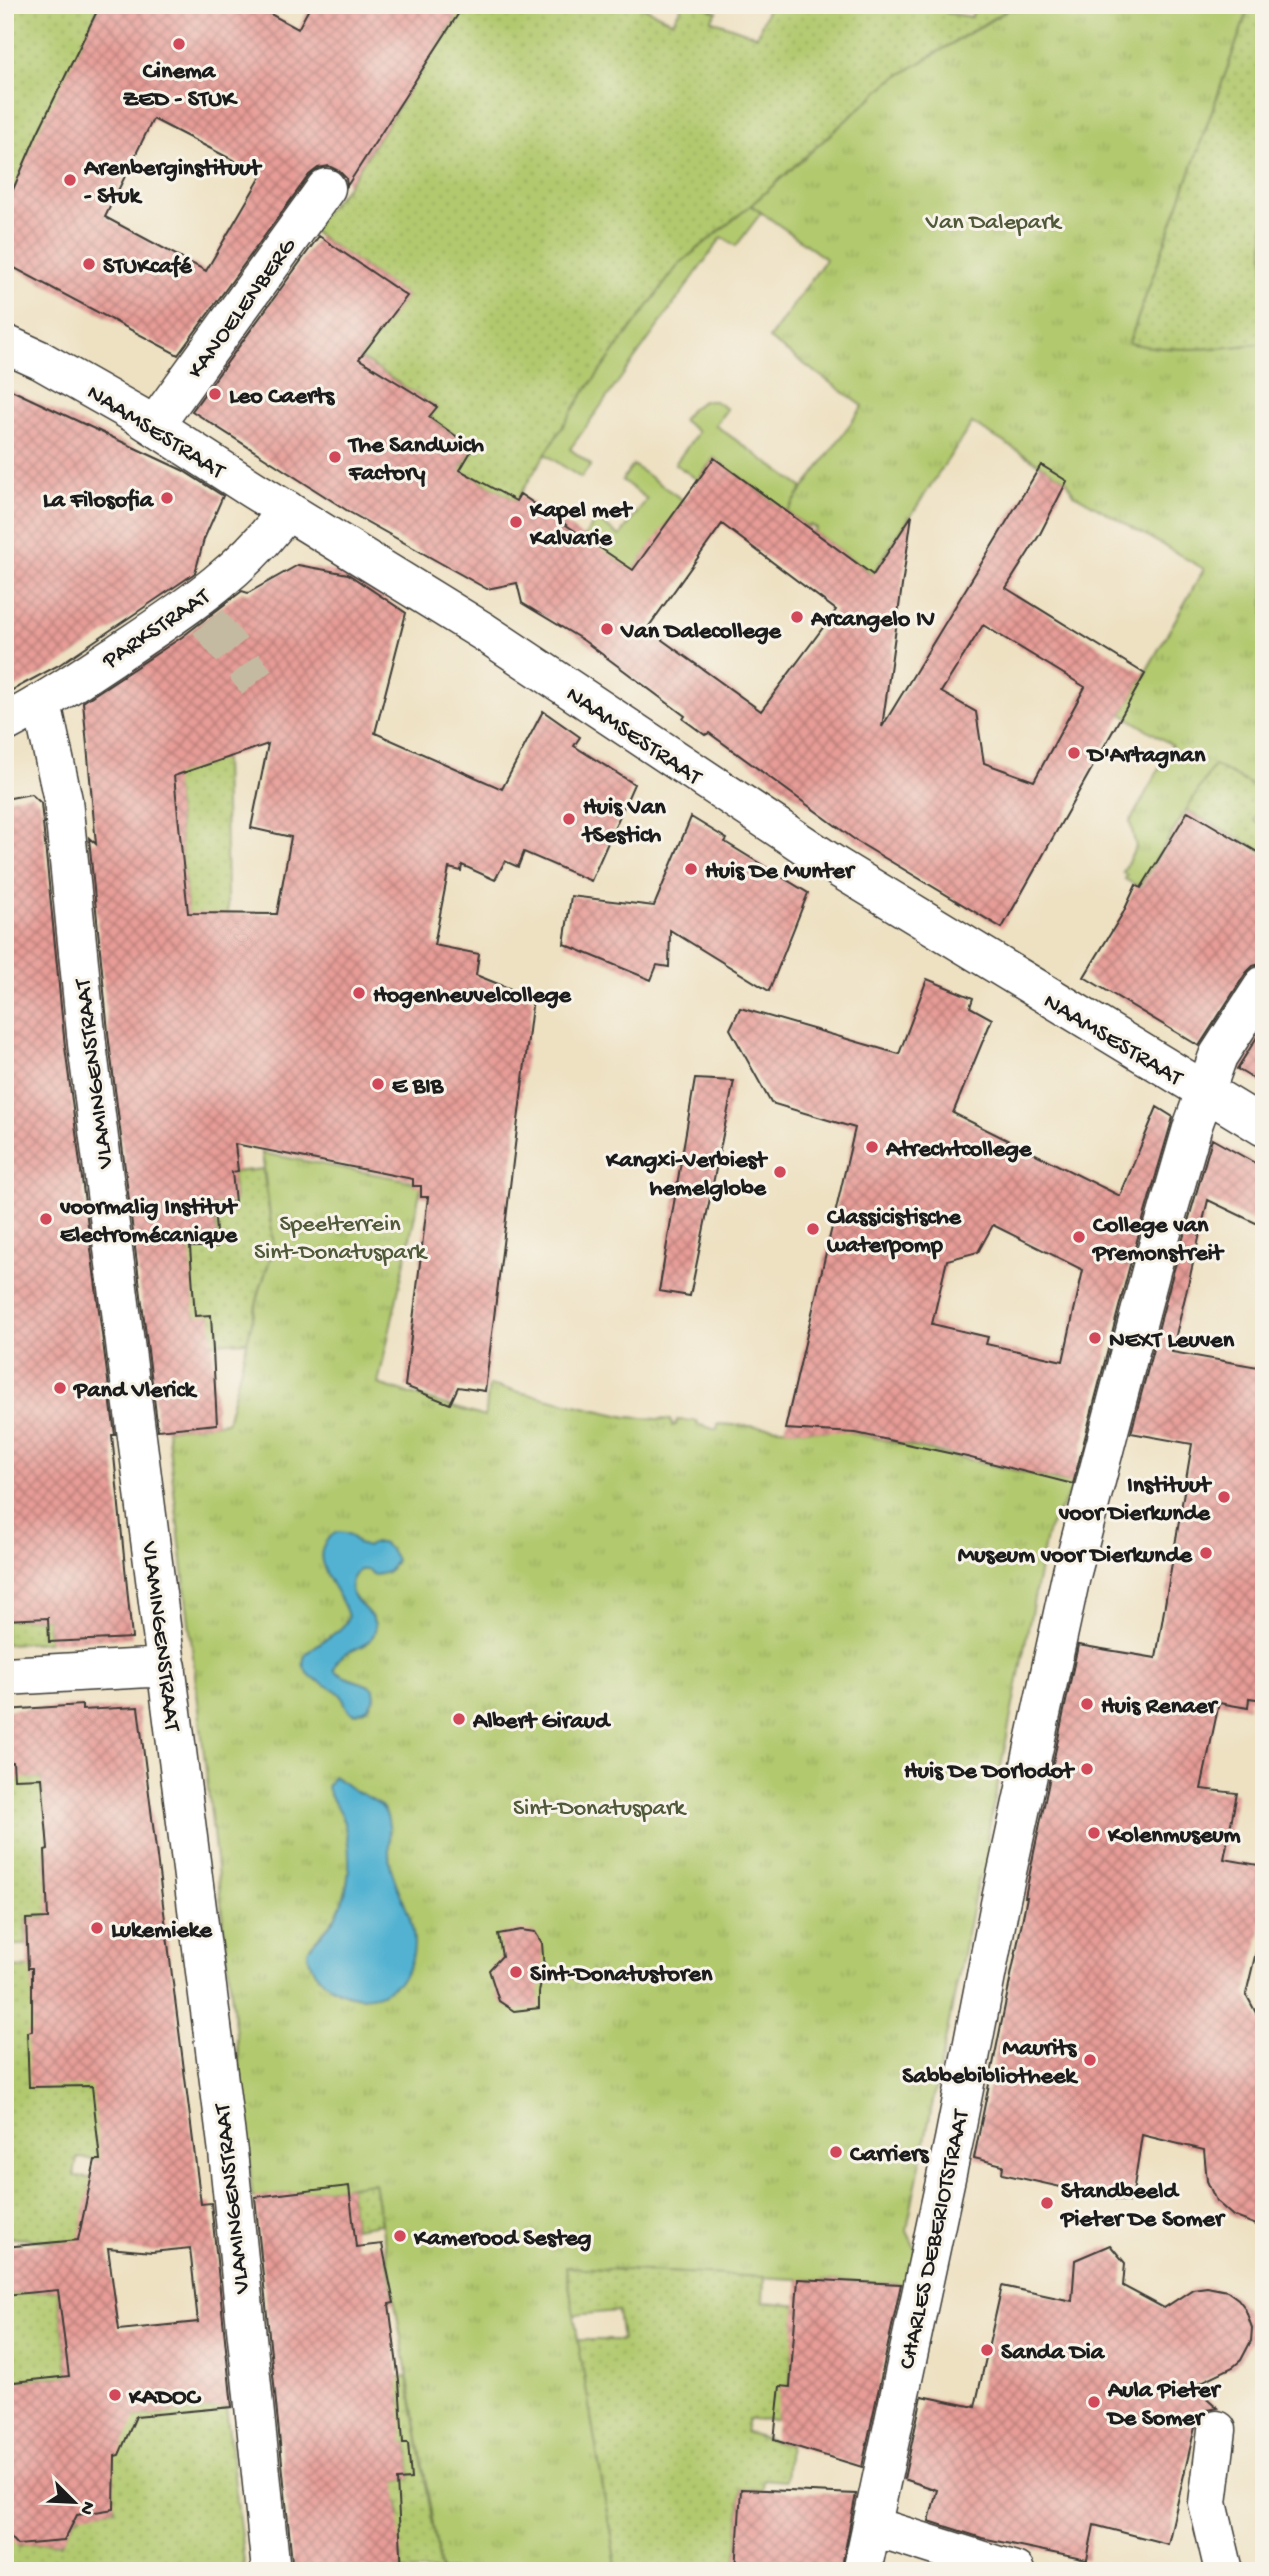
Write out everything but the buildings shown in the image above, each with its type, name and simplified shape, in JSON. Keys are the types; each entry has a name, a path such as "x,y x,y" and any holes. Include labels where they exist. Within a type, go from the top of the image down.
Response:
{"street":[{"name":"KANOELENBERG","path":"154,426 326,188"},
{"name":"NAAMSESTRAAT","path":"5,344 40,360 154,426 484,632 837,867 1204,1093 1264,1127"},
{"name":"PARKSTRAAT","path":"5,723 201,612 213,588 272,533 287,510"},
{"name":"VLAMINGENSTRAAT","path":"42,704 63,800 89,1057 228,2152 271,2571"},
{"name":"CHARLES DEBERIOTSTRAAT","path":"862,2571 1000,1904 1072,1576 1152,1267 1204,1093 1218,1056 1264,985"},
{"path":"5,1676 167,1667"},
{"path":"1217,2430 1208,2504 1224,2571"},
{"path":"872,2526 1015,2571"}],"green space":[{"path":"5,5 100,5 12,193 5,191"},
{"path":"464,5 639,5 673,22 682,5 702,5 717,12 711,20 757,36 769,5 946,5 946,13 972,17 974,5 1010,5 1008,9 890,81 751,205 679,264 581,397 516,501 460,470 473,447 429,417 436,407 360,358 406,296 309,229 347,187"},
{"name":"Van Dalepark","path":"1010,5 1250,5 1129,343 1196,348 1264,343 1264,733 1261,739 1264,740 1264,792 1214,765 1139,887 1125,879 1127,875 1123,872 1136,847 1130,822 1172,745 1122,714 1204,569 1074,494 1067,481 972,423 869,579 868,571 814,532 816,528 810,525 808,527 787,512 863,406 769,339 826,259 751,205 890,81 1008,10"},
{"path":"1250,5 1264,5 1264,343 1196,349 1129,343"},
{"path":"751,205 761,213 736,246 722,237 570,449 591,465 581,478 545,454 581,397 679,264"},
{"path":"703,401 715,401 727,409 715,425 803,488 787,512 714,458 698,480 675,464 698,432 682,420 692,408"},
{"path":"633,465 684,501 610,603 584,537 596,519 620,536 647,499 622,480"},
{"path":"162,740 224,759 228,941 191,945 175,789"},
{"path":"1214,765 1264,792 1264,801 1254,820 1264,825 1264,852 1186,810"},
{"name":"Sint-Donatuspark","path":"262,1153 422,1183 378,1384 485,1417 489,1385 627,1417 671,1420 672,1426 676,1425 677,1420 697,1421 697,1424 717,1430 718,1424 827,1431 828,1427 1073,1484 1046,1537 987,1838 993,1861 989,1870 978,1880 909,2219 907,2231 916,2250 912,2285 566,2267 617,2571 441,2571 374,2183 252,2198 249,2149 167,1429 227,1422 260,1290 274,1247"},
{"path":"263,1169 274,1247 247,1341 212,1343 195,1316 175,1247 217,1247 214,1204 235,1201 232,1172"},
{"path":"48,1618 49,1642 5,1644 5,1620"},
{"path":"27,1762 29,1778 42,1778 49,1833 77,1849 46,1850 46,1867 64,1917 26,1919 27,1945 5,1945 5,1763"},
{"path":"54,1967 122,2020 118,2161 77,2158 74,2176 130,2183 77,2244 5,2237 5,1968"},
{"path":"374,2183 381,2224 354,2228 349,2186"},
{"path":"566,2267 764,2277 763,2302 818,2306 792,2354 790,2387 776,2419 748,2420 745,2432 789,2445 786,2481 763,2479 762,2490 741,2489 736,2571 617,2571 578,2340 622,2340 618,2311 574,2315"},
{"path":"58,2290 69,2376 5,2383 5,2295"},
{"path":"407,2377 441,2571 402,2571 401,2556 393,2556 376,2520 400,2516 399,2502 335,2507 331,2485 411,2479 408,2443 326,2452 366,2407 401,2403 400,2396 390,2397 350,2383"},
{"path":"226,2407 245,2571 5,2571 5,2535 17,2541 19,2547 23,2544 61,2544 75,2519 84,2512 114,2509 106,2419"}],"water":[{"path":"337,1532 349,1535 358,1544 367,1547 376,1543 384,1544 396,1560 385,1573 374,1575 368,1570 359,1570 352,1580 354,1596 375,1623 372,1638 341,1657 334,1670 374,1689 375,1697 367,1709 355,1714 349,1711 339,1693 310,1676 303,1663 310,1650 337,1632 348,1617 322,1562 326,1541"},
{"path":"333,1776 376,1802 385,1811 389,1826 391,1868 409,1915 413,1934 411,1961 405,1975 383,1993 369,1996 354,1996 325,1982 313,1968 308,1950 335,1917 348,1880 348,1841 340,1812 327,1787"}],"tunnel":[{"path":"208,621 257,682"}],"place":[{"name":"Cinema ZED - STUK","path":"179,44"},
{"name":"Arenberginstituut - Stuk","path":"70,180"},
{"name":"STUKcafé","path":"89,264"},
{"name":"Leo Caerts","path":"215,394"},
{"name":"The Sandwich Factory","path":"335,457"},
{"name":"La Filosofia","path":"167,498"},
{"name":"Kapel met Kalvarie","path":"516,522"},
{"name":"Arcangelo IV","path":"797,617"},
{"name":"Van Dalecollege","path":"607,629"},
{"name":"D'Artagnan","path":"1074,753"},
{"name":"Huis Van tSestich","path":"569,819"},
{"name":"Huis De Munter","path":"691,869"},
{"name":"Hogenheuvelcollege","path":"359,993"},
{"name":"E BIB","path":"378,1084"},
{"name":"Atrechtcollege","path":"872,1147"},
{"name":"Kangxi-Verbiest hemelglobe","path":"780,1172"},
{"name":"voormalig Institut Electromécanique","path":"46,1219"},
{"name":"Classicistische waterpomp","path":"813,1229"},
{"name":"College van Premonstreit","path":"1079,1237"},
{"name":"NEXT Leuven","path":"1095,1338"},
{"name":"Pand Vlerick","path":"60,1388"},
{"name":"Instituut voor Dierkunde","path":"1224,1497"},
{"name":"Museum voor Dierkunde","path":"1206,1553"},
{"name":"Huis Renaer","path":"1087,1704"},
{"name":"Albert Giraud","path":"459,1719"},
{"name":"Huis De Dorlodot","path":"1087,1769"},
{"name":"Kolenmuseum","path":"1094,1833"},
{"name":"Lukemieke","path":"97,1928"},
{"name":"Sint-Donatustoren","path":"516,1972"},
{"name":"Maurits Sabbebibliotheek","path":"1090,2060"},
{"name":"Carriers","path":"836,2152"},
{"name":"Standbeeld Pieter De Somer","path":"1047,2203"},
{"name":"Kamerood Sesteg","path":"400,2236"},
{"name":"Sanda Dia","path":"987,2350"},
{"name":"KADOC","path":"115,2395"},
{"name":"Aula Pieter De Somer","path":"1094,2402"}],"park label":[{"name":"Speelterrein Sint-Donatuspark","path":"340,1236"}]}
